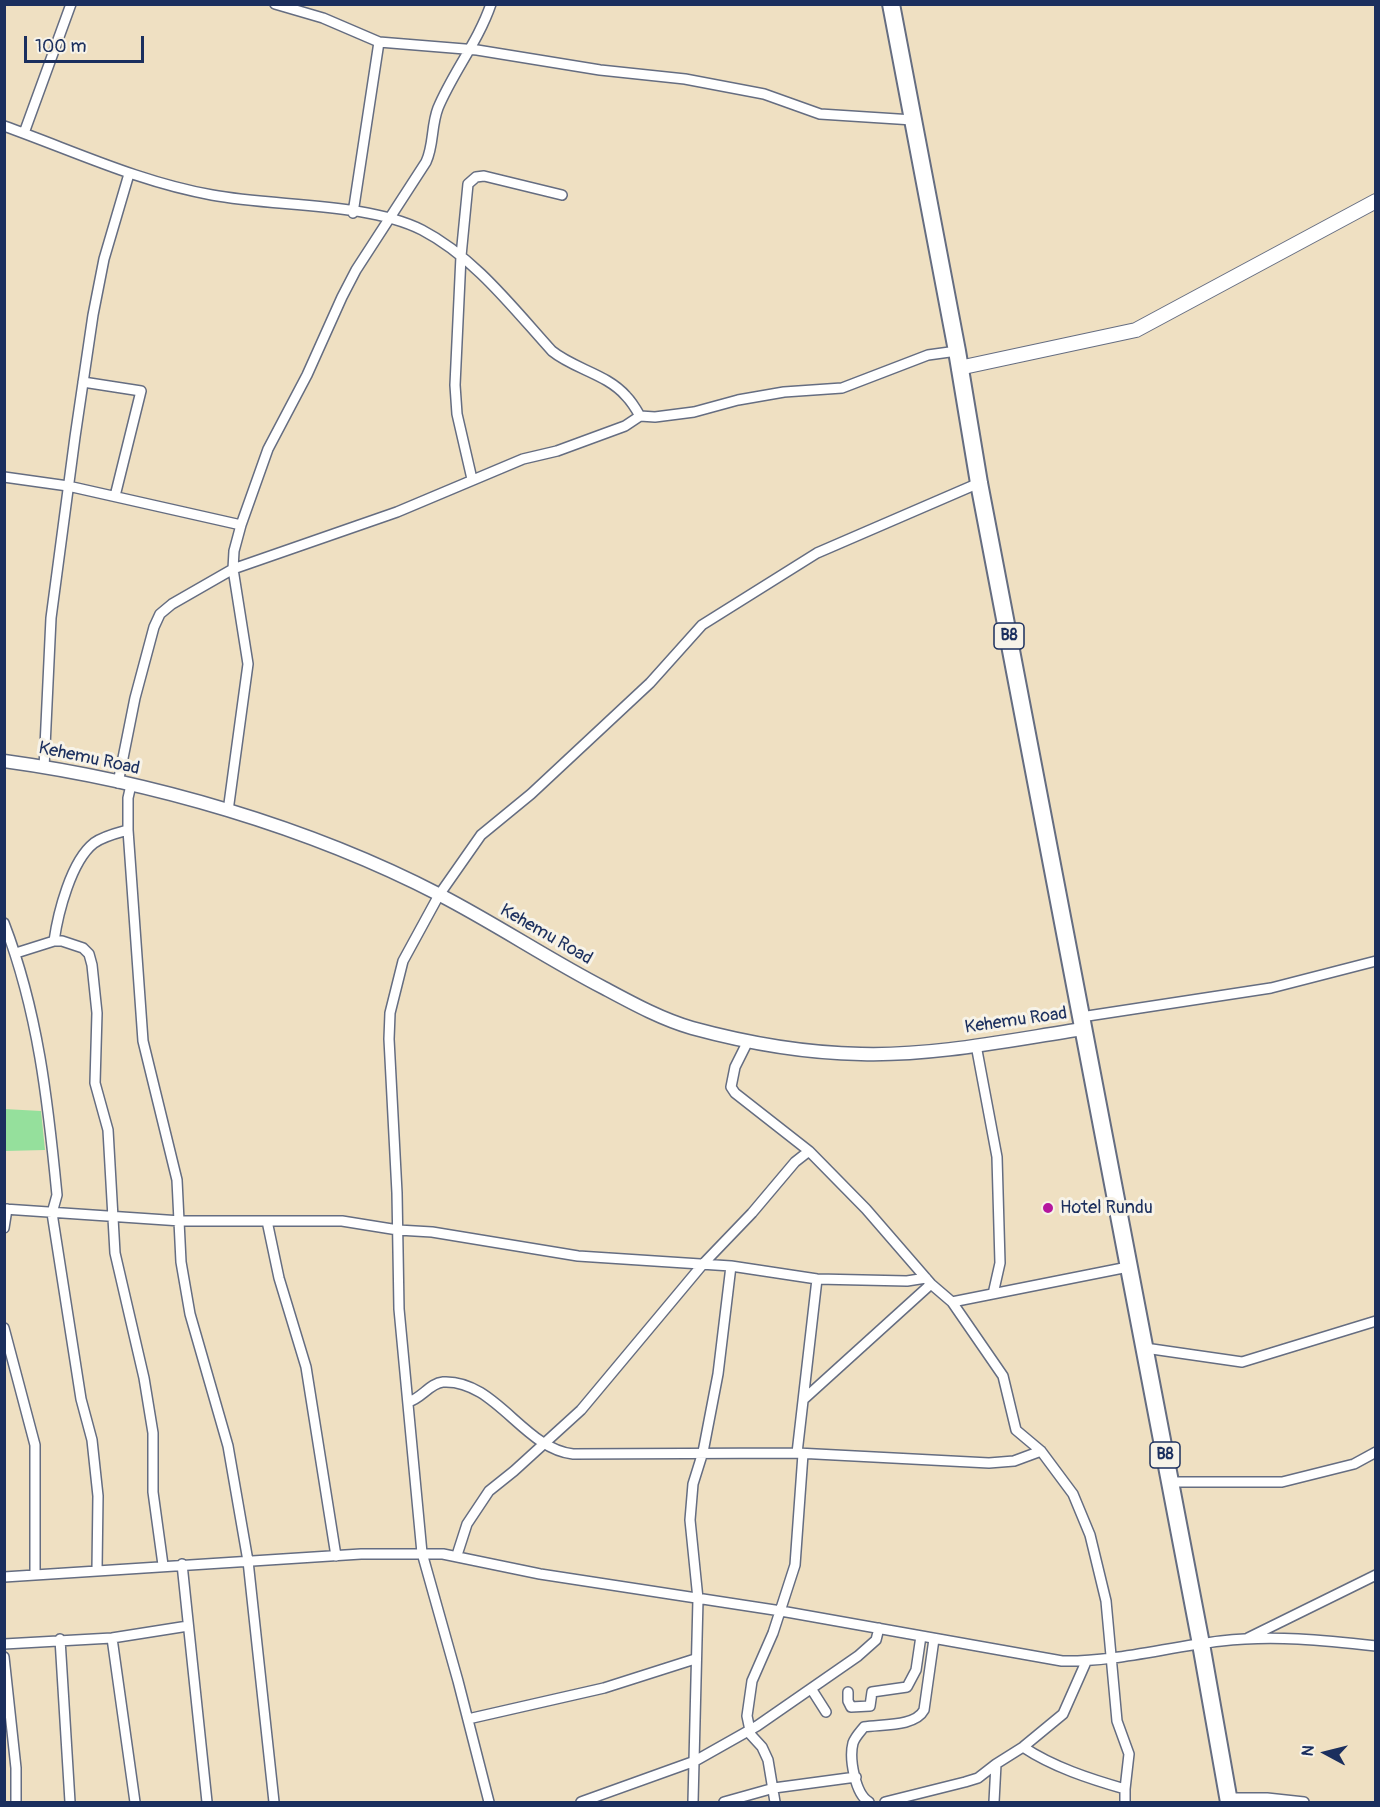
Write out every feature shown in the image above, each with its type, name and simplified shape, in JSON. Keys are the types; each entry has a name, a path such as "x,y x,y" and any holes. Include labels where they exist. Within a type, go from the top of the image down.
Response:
{"highway":[{"name":"B8","path":"891,4 957,351 979,483 1202,1644 1228,1800"}],"main road":[{"path":"959,368 1136,330 1376,201"}],"street":[{"path":"24,133 71,4"},
{"path":"275,4 323,18 379,42 471,50 732,86 764,94 820,114 913,120"},
{"path":"228,811 248,664 233,569 234,551 242,525 268,449 307,375 342,297 356,270 392,218 431,152 438,110 471,50 491,4"},
{"path":"353,213 379,42"},
{"path":"4,126 146,181 218,196 392,218 425,232 461,256 562,360 600,378 625,394 640,416"},
{"path":"44,768 51,618 68,486 83,382 105,259 129,174"},
{"path":"472,479 455,397 461,256 468,187 472,179 484,176 562,195"},
{"path":"118,783 137,689 156,620 172,604 233,569 398,512 523,459 557,451 626,426 640,416 655,417 694,412 738,400 784,392 842,388 928,355 957,351"},
{"path":"83,382 141,391 115,496"},
{"path":"4,477 68,486 242,525"},
{"path":"489,1803 422,1553 399,1310 390,1013 403,961 439,895 481,835 531,794 650,683 702,625 817,554 979,483"},
{"name":"Kehemu Road","path":"4,761 131,785 228,811 346,854 439,895 634,1004 688,1027 748,1041 813,1051 863,1054 915,1053 976,1046 1082,1023"},
{"path":"131,785 128,798 128,830 142,1041 177,1180 181,1221 181,1262 190,1314 228,1446 248,1561 274,1803"},
{"path":"54,941 58,918 82,855 94,843 128,830"},
{"path":"4,923 16,953 45,1075 57,1196 52,1213 81,1399 94,1457 98,1496 97,1569"},
{"path":"16,953 54,941 83,948 89,954 92,965 97,1013 95,1083 108,1130 115,1253 143,1371 153,1433 153,1491 163,1565"},
{"path":"1082,1023 1271,988 1376,962"},
{"path":"748,1041 735,1067 730,1088 809,1151 866,1209 928,1281 952,1302 1003,1376 1016,1430 1041,1451 1073,1494 1090,1535 1106,1601 1111,1631 1111,1659 1117,1721 1129,1754 1125,1803"},
{"path":"976,1046 997,1157 1000,1263 993,1294"},
{"path":"457,1555 467,1524 481,1501 581,1410 703,1264 752,1213 795,1162 809,1151"},
{"path":"4,1228 6,1209 181,1221 342,1221 398,1230 432,1232 578,1256 731,1266 817,1279 928,1281"},
{"path":"267,1221 279,1278 306,1367 336,1556"},
{"path":"693,1803 698,1599 690,1520 693,1484 703,1452 717,1374 731,1266"},
{"path":"952,1302 1128,1267"},
{"path":"774,1803 774,1788 768,1760 762,1747 751,1735 747,1716 752,1681 781,1611 795,1565 804,1399 817,1279"},
{"path":"804,1399 928,1281"},
{"path":"1144,1348 1242,1362 1376,1321"},
{"path":"4,1328 35,1445 35,1575"},
{"path":"408,1402 438,1382 456,1383 488,1399 507,1412 543,1444 563,1453 573,1454 703,1452 800,1454 989,1463 1014,1461 1041,1451"},
{"path":"1170,1482 1282,1482 1354,1464 1376,1452"},
{"path":"4,1577 163,1565 422,1553 457,1555 540,1574 781,1611 1017,1654 1086,1662 1246,1639 1285,1638 1376,1646"},
{"path":"182,1564 207,1803"},
{"path":"1246,1639 1376,1575"},
{"path":"4,1644 60,1639 112,1638 188,1626"},
{"path":"581,1803 695,1761 812,1690 876,1640 879,1628"},
{"path":"848,1692 851,1707 870,1706 872,1692 907,1687 916,1670 921,1636"},
{"path":"112,1638 135,1803"},
{"path":"60,1639 70,1803"},
{"path":"869,1803 863,1798 856,1777 852,1746 864,1727 911,1720 921,1716 924,1710 934,1639"},
{"path":"4,1657 16,1768 16,1803"},
{"path":"468,1719 604,1688 695,1659"},
{"path":"885,1803 978,1778 1023,1748 1063,1714 1086,1662"},
{"path":"812,1690 826,1712"},
{"path":"1023,1748 1098,1781 1125,1789"},
{"path":"993,1803 996,1764"},
{"path":"723,1803 774,1788 856,1777"},
{"path":"1228,1800 1267,1798 1304,1803"}],"green space":[{"path":"4,1109 41,1111 45,1150 5,1151"}],"place":[{"name":"Hotel Rundu","path":"1048,1208"}]}
